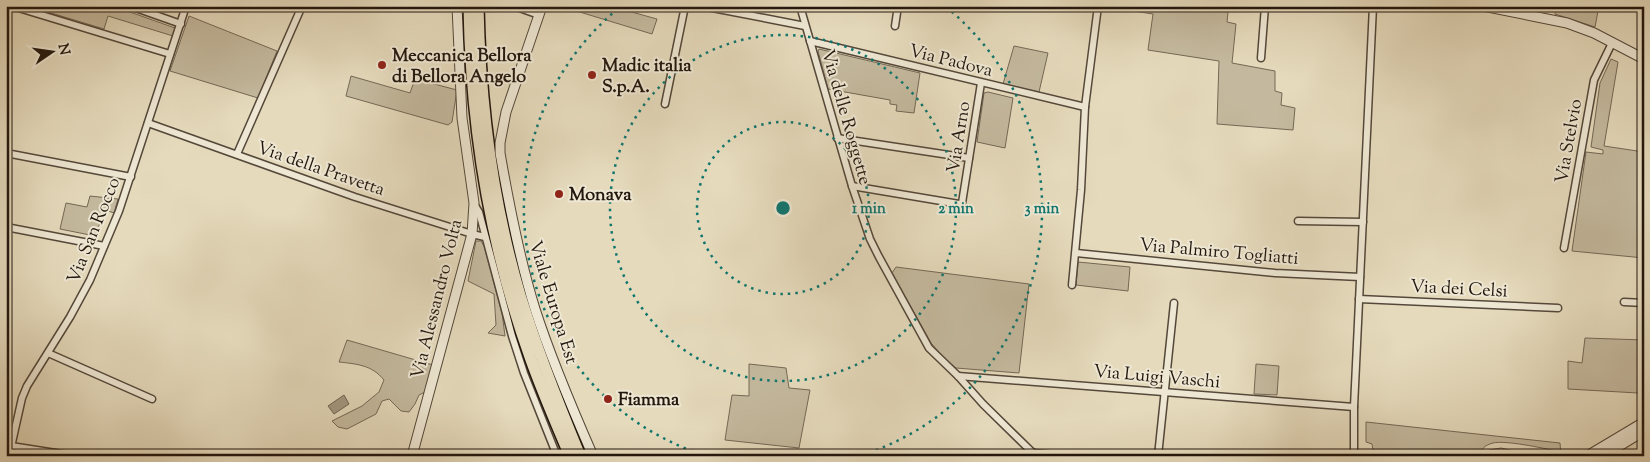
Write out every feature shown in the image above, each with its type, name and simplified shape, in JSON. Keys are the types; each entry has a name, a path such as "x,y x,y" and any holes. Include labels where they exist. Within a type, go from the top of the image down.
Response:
{"highway":[{"path":"469,6 471,68 478,138 494,228 511,296 530,356 570,456"},
{"path":"478,6 484,112 492,170 503,225 520,293 539,353 580,456"}],"street":[{"path":"12,6 170,54"},
{"path":"130,6 180,24"},
{"name":"Via San Rocco","path":"9,456 26,386 86,291 131,178 186,6"},
{"path":"236,154 302,6"},
{"name":"Via Alessandro Volta","path":"412,456 472,234 474,203 462,118 457,6"},
{"path":"514,6 541,10"},
{"path":"665,104 685,6"},
{"path":"702,6 805,26"},
{"name":"Via delle Roggette","path":"800,6 837,138 870,239 929,348 1034,455"},
{"path":"895,26 898,6"},
{"path":"1072,285 1081,190 1085,107 1098,6"},
{"path":"1261,58 1265,6"},
{"path":"1354,456 1354,407 1373,6"},
{"path":"1483,6 1567,24 1594,33 1644,59"},
{"name":"Viale Europa Est","path":"541,10 506,112 500,152 517,240 536,310 569,401 593,456"},
{"name":"Via Padova","path":"810,41 1085,107"},
{"name":"Via Stelvio","path":"1564,248 1594,80 1612,43"},
{"name":"Via Arno","path":"852,186 960,204 963,200 981,83"},
{"name":"Via della Pravetta","path":"148,123 349,194 472,234 485,236"},
{"path":"837,138 969,158"},
{"path":"6,153 131,178"},
{"path":"474,203 479,212 514,346 557,456"},
{"path":"1298,221 1363,222"},
{"path":"6,227 104,246"},
{"name":"Via Palmiro Togliatti","path":"1076,253 1275,273 1360,277"},
{"name":"Via dei Celsi","path":"1360,298 1558,308"},
{"path":"1624,302 1644,303"},
{"path":"1158,456 1174,303"},
{"path":"48,353 152,399"},
{"name":"Via Luigi Vaschi","path":"958,376 1354,407"},
{"path":"1587,456 1644,422"},
{"path":"1603,456 1644,431"},
{"path":"11,446 75,456"},
{"path":"1034,455 1069,456"}],"shaded area":[{"path":"28,6 113,6 175,28 173,36 108,16 104,29"},
{"path":"560,6 610,6 657,19 652,34"},
{"path":"1101,6 1184,6 1228,12 1227,22 1236,24 1232,63 1275,71 1275,91 1282,93 1281,105 1295,108 1293,130 1217,124 1219,61 1148,50 1153,14"},
{"path":"1556,6 1599,6 1595,27 1555,14"},
{"path":"189,16 277,51 258,98 170,71"},
{"path":"1014,46 1048,53 1039,92 1003,84"},
{"path":"819,49 920,73 914,113 896,111 897,105 890,104 890,100 828,89"},
{"path":"1611,59 1618,62 1604,146 1644,152 1644,258 1572,251 1586,152 1603,154 1603,150 1591,147 1600,83"},
{"path":"351,76 410,93 415,79 457,90 452,122 448,125 346,96"},
{"path":"988,92 1013,98 1005,148 977,142 984,93"},
{"path":"90,196 118,199 114,213 105,210 95,236 60,229 66,203 87,207"},
{"path":"476,241 481,241 484,246 502,313 505,336 488,333 496,325 494,294 468,281"},
{"path":"1078,262 1130,267 1128,291 1076,285"},
{"path":"896,267 1029,284 1019,373 956,368 946,360 931,343 892,273"},
{"path":"1585,338 1644,340 1644,402 1638,393 1568,389 1568,361 1582,363"},
{"path":"347,340 433,365 425,392 419,395 409,412 401,411 389,399 382,401 376,414 347,429 338,427 332,421 362,406 379,392 384,380 369,368 339,362"},
{"path":"749,364 786,368 789,388 810,390 799,448 725,440 732,395 749,396"},
{"path":"1256,364 1279,366 1277,395 1254,394"},
{"path":"344,395 349,404 334,414 328,406"},
{"path":"1366,422 1560,443 1561,456 1556,456 1556,451 1499,442 1486,446 1482,449 1479,456 1374,456 1372,444 1366,442"},
{"path":"1501,448 1514,451 1514,456 1490,456 1489,450"}],"place":[{"name":"Meccanica Bellora di Bellora Angelo","path":"382,65"},
{"name":"Madic italia S.p.A.","path":"592,75"},
{"name":"Monava","path":"559,194"},
{"name":"Fiamma","path":"608,399"}]}
